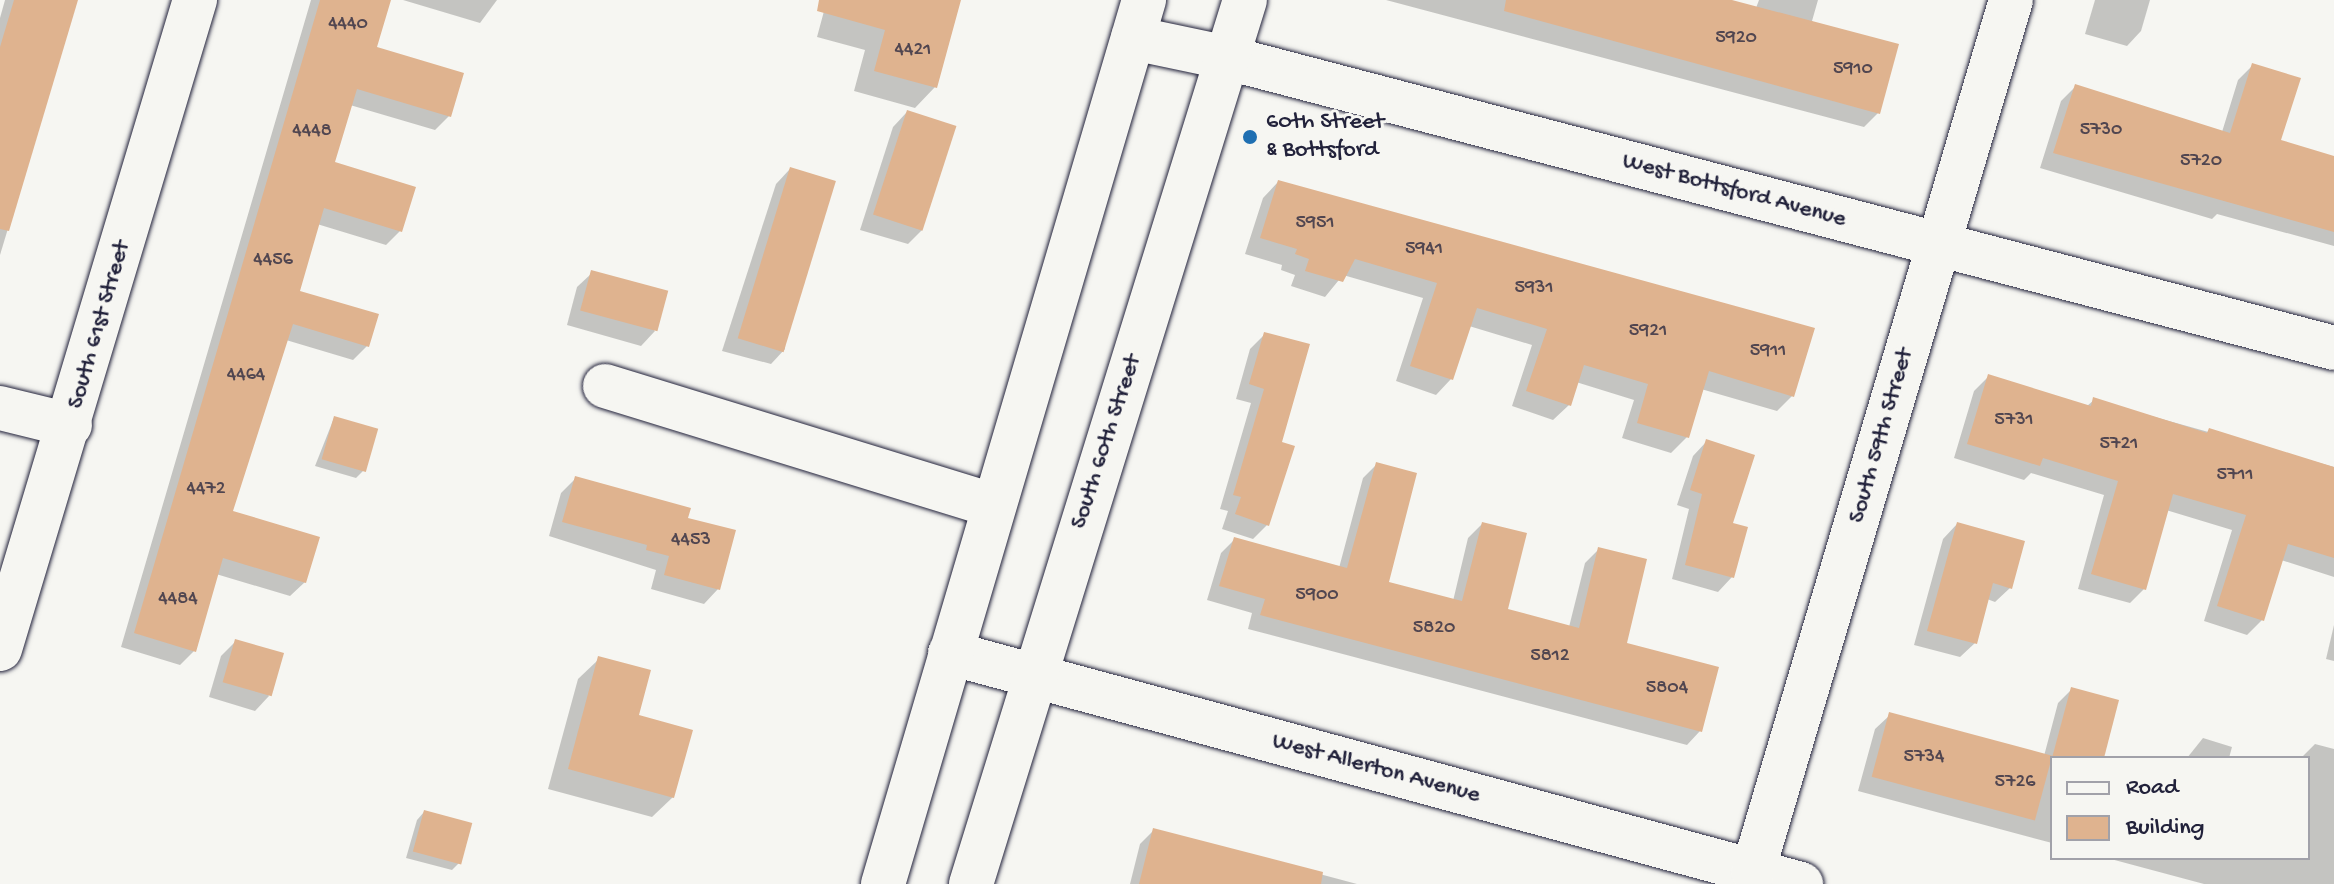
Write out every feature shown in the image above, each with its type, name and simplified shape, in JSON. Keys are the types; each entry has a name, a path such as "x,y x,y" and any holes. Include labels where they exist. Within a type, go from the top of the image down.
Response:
{"street":[{"name":"South 61st Street","path":"0,649 70,425 195,0"},
{"name":"South 60th Street","path":"971,884 1033,675 1245,0"},
{"name":"South 59th Street","path":"1753,871 2011,0"},
{"path":"883,884 1138,19"},
{"name":"West Bottsford Avenue","path":"1138,19 1228,58 2334,348"},
{"path":"605,386 993,505"},
{"path":"0,408 70,425"},
{"name":"West Allerton Avenue","path":"950,653 1801,884"}],"building":[{"path":"14,0 78,0 9,231 0,229 0,47"},
{"path":"320,0 391,0 377,47 464,73 451,117 357,89 335,162 416,187 402,232 324,208 300,291 379,314 369,347 293,324 233,511 320,537 306,583 223,558 196,652 134,633"},
{"path":"819,0 961,0 937,88 874,71 885,30 817,11"},
{"path":"1506,0 1732,0 1899,44 1880,114 1504,11"},
{"path":"2252,63 2301,78 2281,140 2334,156 2334,232 2053,153 2075,84 2230,133"},
{"path":"907,110 956,126 922,231 873,215"},
{"path":"790,167 836,181 784,352 738,338"},
{"path":"1278,180 1815,328 1794,397 1709,371 1689,438 1637,423 1648,384 1584,365 1571,406 1526,391 1547,329 1477,308 1453,380 1410,366 1437,283 1355,259 1343,282 1305,271 1309,259 1295,254 1297,249 1260,238"},
{"path":"591,270 668,291 657,331 580,311"},
{"path":"1264,332 1310,344 1282,442 1295,446 1269,526 1235,514 1241,497 1233,495 1264,389 1249,384"},
{"path":"1988,374 2091,406 2093,397 2207,433 2209,428 2334,467 2334,558 2288,544 2264,621 2217,606 2246,515 2173,494 2146,590 2091,574 2118,481 2043,458 2040,466 1967,444"},
{"path":"334,416 378,429 366,472 322,459"},
{"path":"1706,439 1755,455 1733,523 1748,527 1734,578 1685,565 1702,494 1690,490"},
{"path":"1376,462 1417,473 1389,582 1462,601 1482,522 1527,533 1508,609 1579,628 1598,547 1647,559 1627,643 1719,667 1702,732 1260,615 1265,599 1219,586 1234,537 1347,568"},
{"path":"575,476 691,508 688,518 736,530 720,590 664,575 669,556 646,550 647,545 562,522"},
{"path":"1957,522 2025,541 2012,589 1993,583 1977,644 1927,631"},
{"path":"235,639 284,653 272,696 223,682"},
{"path":"598,656 651,670 639,715 693,730 674,798 568,769"},
{"path":"2071,687 2119,700 2105,756 2053,756"},
{"path":"1889,712 2052,756 2035,820 1872,777"},
{"path":"424,810 472,823 461,864 413,852"},
{"path":"1153,828 1323,872 1321,884 1139,884"}],"place":[{"name":"60th Street & Bottsford","path":"1250,137"}]}
